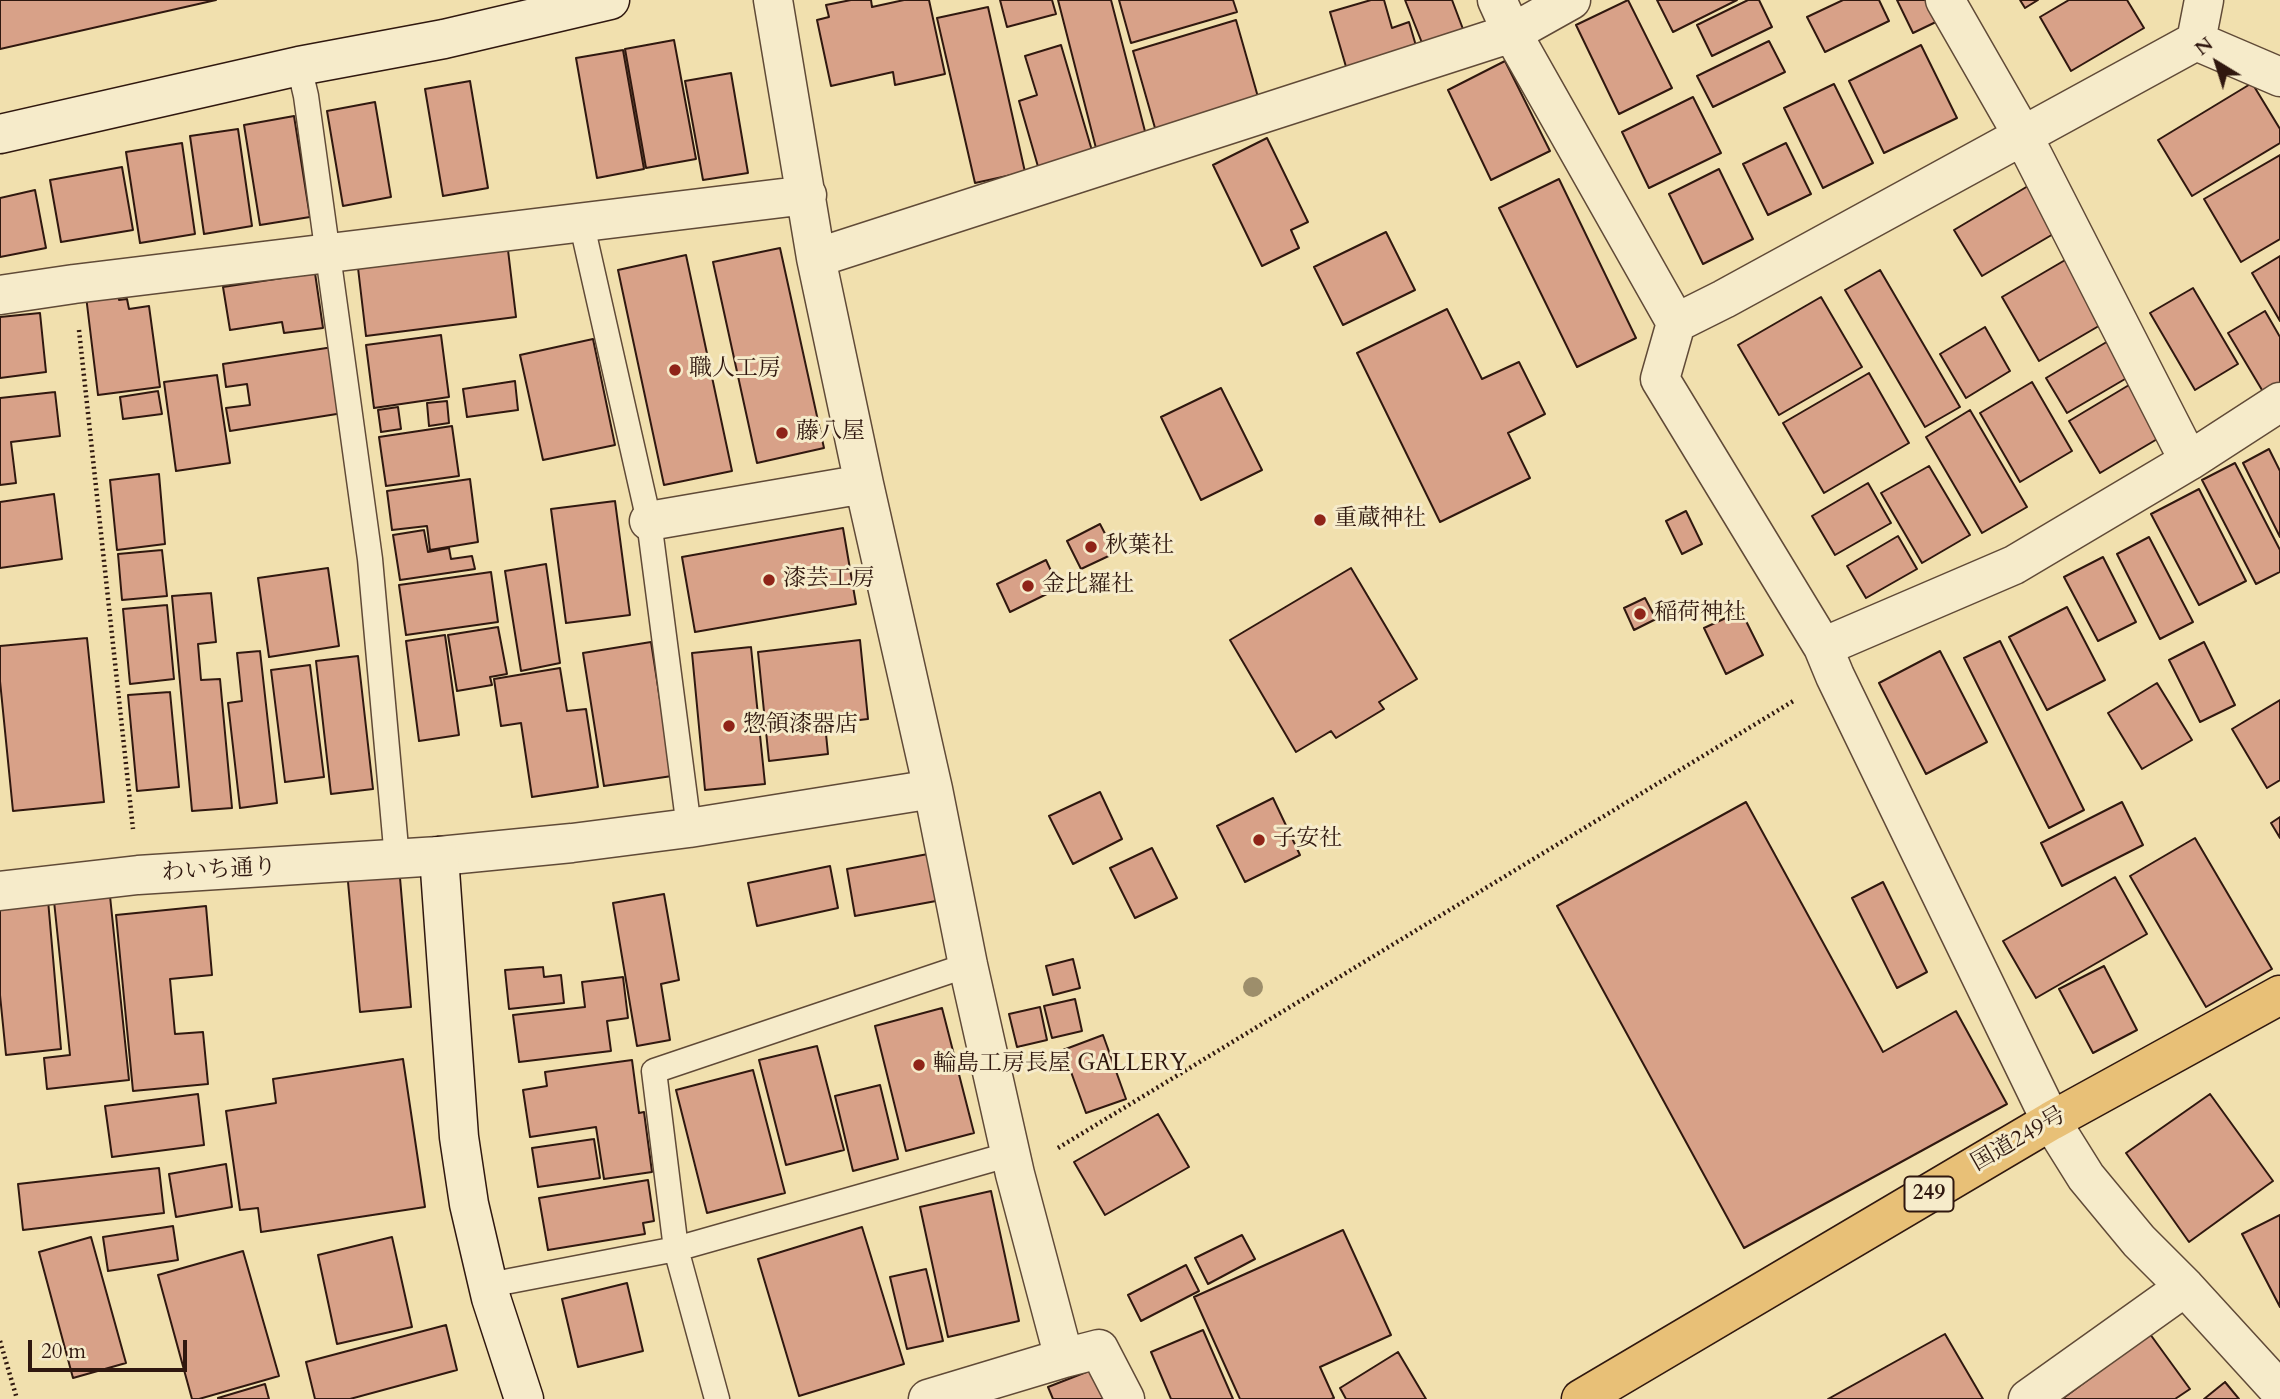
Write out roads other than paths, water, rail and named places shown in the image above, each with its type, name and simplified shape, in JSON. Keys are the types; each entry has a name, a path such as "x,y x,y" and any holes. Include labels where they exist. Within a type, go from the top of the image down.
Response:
{"highway":[{"name":"国道249号","path":"1581,1399 2051,1121 2280,995"}],"street":[{"path":"0,134 299,66 408,47 610,0"},
{"path":"773,0 816,258 864,484 933,789 968,965 1013,1164 1064,1357"},
{"path":"816,258 1504,16 1571,0"},
{"path":"1945,0 2023,136 2189,461"},
{"path":"2196,41 2204,0"},
{"path":"1504,16 1676,323 1660,379 1829,661 2051,1121 2086,1177 2139,1241 2280,1391"},
{"path":"1676,323 2196,41"},
{"path":"2196,41 2280,77"},
{"path":"0,295 807,195"},
{"path":"1829,661 2014,565 2189,461 2280,402"},
{"path":"649,521 864,484"},
{"name":"わいち通り","path":"0,891 138,875 439,856 572,843 689,828 933,789"},
{"path":"439,856 459,1137 469,1204 505,1344 524,1399"},
{"path":"2028,1399 2185,1287"},
{"path":"928,1399 1064,1357 1099,1349 1125,1399"}],"lane":[{"path":"299,66 306,96 370,559 397,859"},
{"path":"581,221 649,521 689,828"},
{"path":"717,1399 676,1249 654,1071 968,965"},
{"path":"489,1285 676,1249 1013,1164"}],"place":[{"name":"職人工房","path":"675,370"},
{"name":"藤八屋","path":"782,433"},
{"name":"重蔵神社","path":"1320,520"},
{"name":"秋葉社","path":"1091,547"},
{"name":"漆芸工房","path":"769,580"},
{"name":"金比羅社","path":"1028,586"},
{"name":"稲荷神社","path":"1640,614"},
{"name":"惣領漆器店","path":"729,726"},
{"name":"子安社","path":"1259,840"},
{"name":"輪島工房長屋 GALLERY","path":"919,1065"}]}
